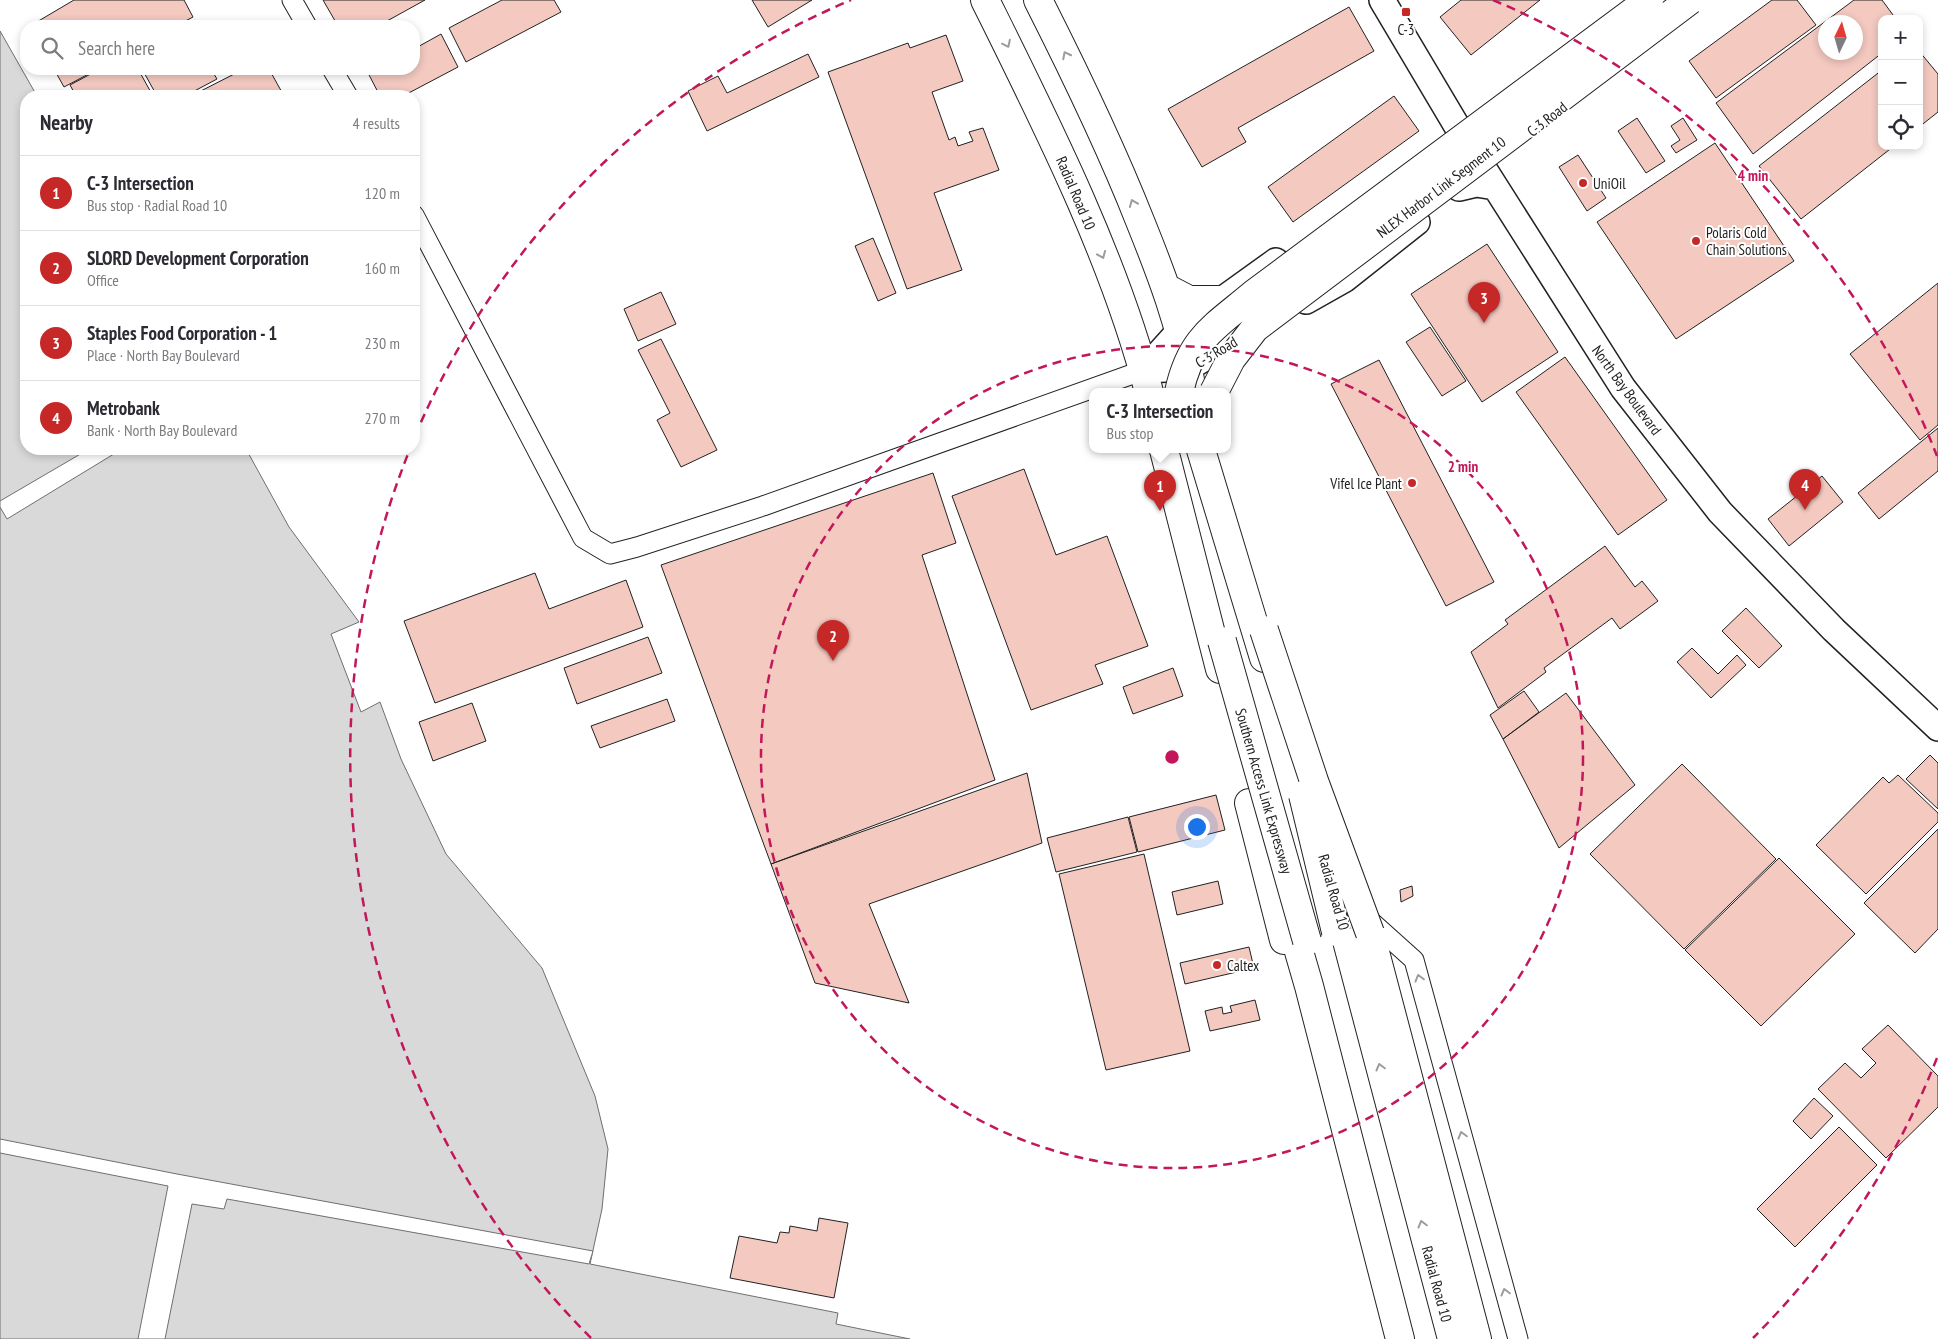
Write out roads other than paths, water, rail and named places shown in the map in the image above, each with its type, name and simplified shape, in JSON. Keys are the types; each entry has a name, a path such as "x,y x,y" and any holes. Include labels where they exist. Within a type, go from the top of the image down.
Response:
{"highway":[{"name":"Radial Road 10","path":"985,0 1070,177 1112,278 1146,381"},
{"path":"1038,0 1115,158 1166,288 1180,330 1186,384"},
{"name":"NLEX Harbor Link Segment 10","path":"1186,384 1191,355 1204,335 1255,293 1649,0"},
{"name":"NLEX Harbor Link Segment 10","path":"1216,388 1231,359 1255,328 1690,0"},
{"path":"1166,288 1189,300 1222,300"},
{"path":"1209,388 1214,372 1231,343"},
{"path":"1165,453 1237,740 1314,1002 1400,1339"},
{"path":"1178,453 1222,641 1249,803 1386,1339"},
{"name":"Radial Road 10","path":"1202,453 1333,887 1452,1339"},
{"path":"1210,453 1217,483 1314,781 1370,933 1477,1339"},
{"path":"1264,630 1336,932"},
{"name":"Southern Access Link Expressway","path":"1222,641 1307,941"},
{"path":"1284,898 1333,887"}],"main road":[{"name":"North Bay Boulevard","path":"1382,0 1458,128 1623,388 1720,512 1834,630 1938,728"},
{"path":"1146,381 1180,330 1458,128 1630,0"},
{"name":"C-3 Road","path":"1146,381 1186,384 1231,343 1345,279 1459,188 1490,178 1701,0"}],"street":[{"path":"292,0 304,20"},
{"path":"336,75 344,90"},
{"path":"420,226 583,538 610,554 637,548 1089,400"},
{"path":"1125,388 1146,381"},
{"path":"1333,887 1414,960 1518,1339"}],"place":[{"name":"C-3","path":"1406,12"},
{"name":"UniOil","path":"1583,183"},
{"name":"Polaris Cold Chain Solutions","path":"1696,241"},
{"name":"Staples Food Corporation - 1","path":"1484,323"},
{"name":"Vifel Ice Plant","path":"1412,483"},
{"name":"Metrobank","path":"1805,510"},
{"name":"C-3 Intersection","path":"1160,511"},
{"name":"SLORD Development Corporation","path":"833,661"},
{"name":"Caltex","path":"1217,965"}]}
